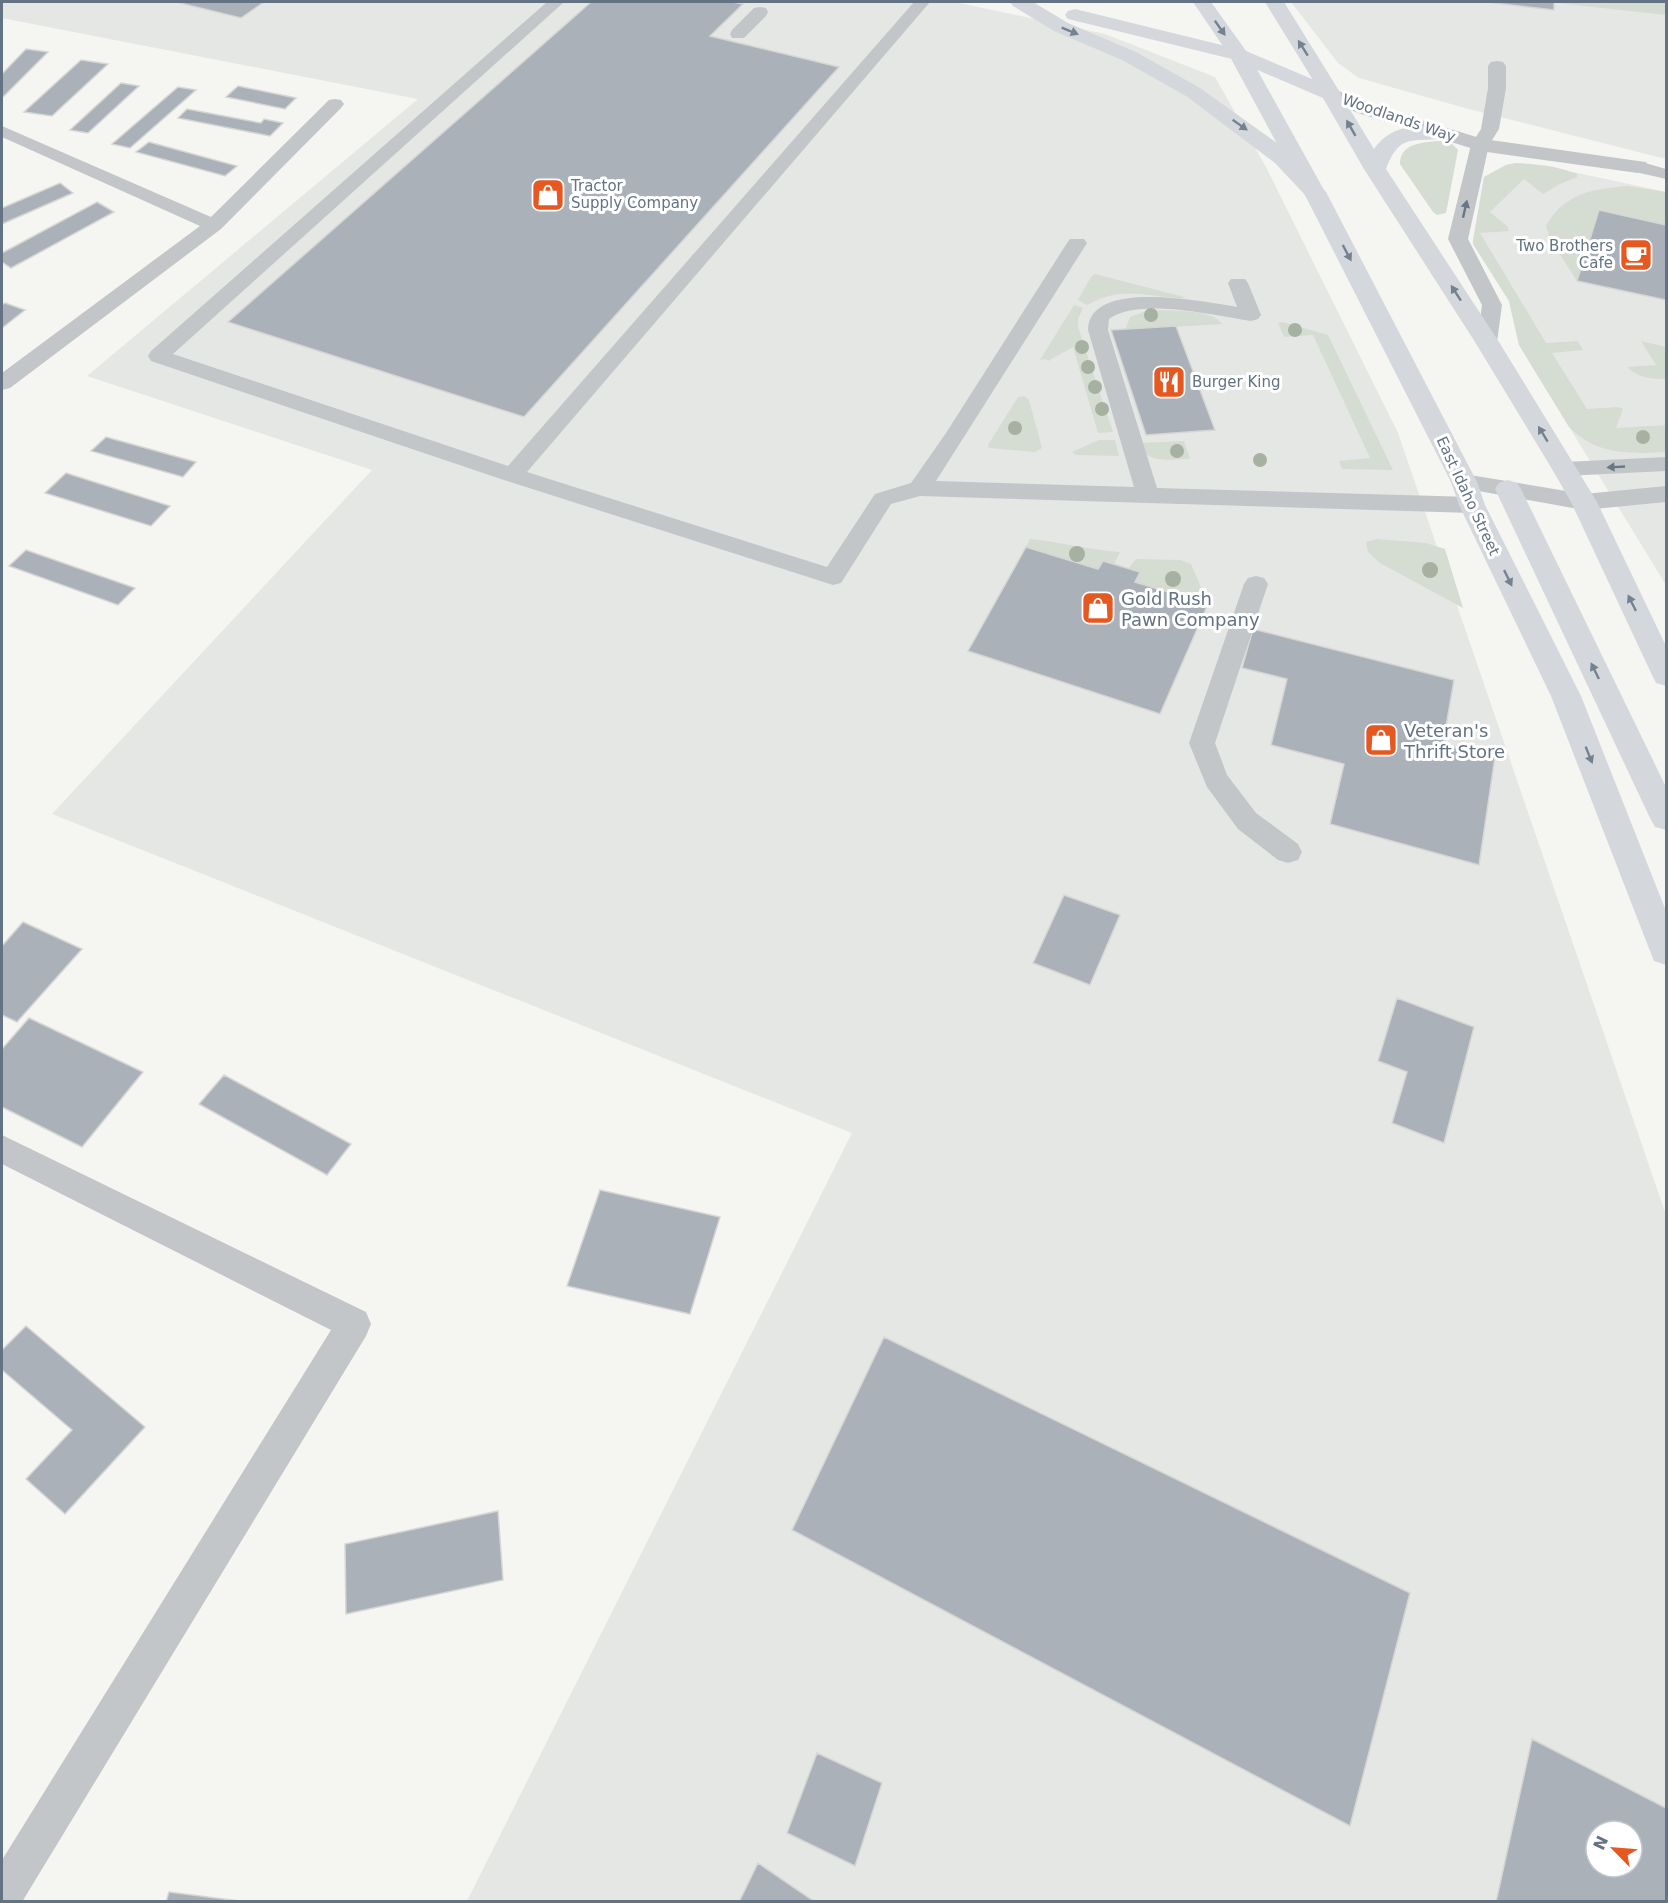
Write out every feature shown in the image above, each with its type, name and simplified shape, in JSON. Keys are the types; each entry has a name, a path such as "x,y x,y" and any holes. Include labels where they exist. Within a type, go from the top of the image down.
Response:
{"main road":[{"path":"1020,2 1239,55 1331,94"},
{"path":"1020,2 1061,27 1129,56 1193,92 1283,158 1304,178 1320,201"},
{"name":"East Idaho Street","path":"1202,2 1239,55 1320,201 1468,493 1566,696 1666,951"},
{"path":"1275,2 1375,169 1487,342 1584,502 1666,675"},
{"path":"1375,169 1386,145 1403,134 1440,133"},
{"path":"1508,489 1666,818"}],"street":[{"name":"Woodlands Way","path":"1331,94 1353,91 1485,137"},
{"name":"Woodlands Way","path":"1331,94 1365,109 1440,133 1485,137 1638,167"}],"lane":[{"path":"556,2 159,356 512,475 833,577 883,499 919,488 1148,495 1468,493 1508,489 1584,502 1666,494"},
{"path":"512,475 922,2"},
{"path":"738,34 760,12"},
{"path":"1487,342 1492,305 1458,239 1497,88 1497,66"},
{"path":"2,383 214,225 335,104"},
{"path":"2,131 214,225"},
{"name":"Woodlands Way","path":"1638,167 1666,174"},
{"path":"919,488 954,438 1077,243"},
{"path":"1148,495 1098,330 1098,320 1102,313 1113,308 1150,303 1251,315 1238,283"},
{"path":"1565,470 1666,464"},
{"path":"1256,584 1202,743 1216,780 1247,821 1288,852"},
{"path":"2,1149 354,1324 2,1896"}],"shaded area":[{"path":"2,2 955,2 1105,34 1215,77 1266,167 1398,433 1666,1215 1666,1901 467,1901 852,1133 52,814 372,470 87,376 418,99 2,18"},
{"path":"1291,2 1666,2 1666,159 1465,108 1359,78 1338,63"},
{"path":"1666,2 1666,15 1557,3"},
{"path":"1442,141 1451,143 1458,150 1446,213 1437,215 1400,164 1404,151 1409,147"},
{"path":"1516,163 1550,167 1666,192 1666,585 1519,345 1509,301 1473,244 1484,177 1506,165"},
{"path":"1516,163 1555,167 1577,174 1577,177 1543,194 1524,179 1490,212 1508,227 1509,231 1480,233 1546,343 1578,341 1583,350 1552,353 1587,409 1618,407 1623,409 1616,428 1666,425 1666,452 1614,451 1590,443 1579,436 1569,427 1519,345 1509,301 1473,244 1484,177 1506,165"},
{"path":"1628,186 1666,192 1665,225 1599,210 1577,281 1550,239 1546,226 1561,206 1581,195 1591,191"},
{"path":"1095,274 1185,298 1125,294 1113,295 1087,305 1078,300"},
{"path":"1074,305 1083,308 1078,319 1078,327 1113,432 1098,433 1073,347 1048,361 1040,360"},
{"path":"1149,310 1199,313 1208,315 1222,324 1125,330 1130,317"},
{"path":"1283,322 1328,335 1393,470 1342,469 1339,461 1370,458 1313,335 1284,337 1278,323"},
{"path":"1641,341 1666,347 1665,379 1645,377 1627,367 1656,365"},
{"path":"1024,396 1029,400 1042,448 1035,452 989,448 988,445 1018,397"},
{"path":"1099,440 1115,440 1119,456 1076,455 1072,452"},
{"path":"1184,441 1190,459 1153,458 1142,450 1138,443"},
{"path":"1030,539 1120,552 1114,564 1103,561 1098,569 1026,547"},
{"path":"1377,539 1426,543 1445,549 1463,608 1380,563 1368,552 1366,542"},
{"path":"1136,559 1180,560 1191,564 1208,604 1135,582 1128,569"}],"building":[{"path":"176,2 264,2 241,18"},
{"name":"Tractor Supply Company","path":"591,2 733,2 743,4 710,36 839,67 524,417 228,322"},
{"path":"1487,2 1554,2 1554,10"},
{"path":"26,49 48,52 2,98 2,74"},
{"path":"81,60 108,64 52,116 24,112"},
{"path":"121,83 139,86 88,133 70,130"},
{"path":"238,86 296,98 285,109 226,97"},
{"path":"178,87 196,90 130,148 112,144"},
{"path":"187,109 261,123 264,119 283,123 270,136 178,118"},
{"path":"149,142 237,166 225,176 136,152"},
{"path":"60,183 73,193 2,224 2,208"},
{"path":"97,202 114,212 11,268 2,262 2,253"},
{"path":"1599,210 1666,225 1666,300 1577,281"},
{"path":"5,303 25,310 2,328 2,305"},
{"path":"1176,326 1215,430 1146,435 1111,330"},
{"path":"106,437 196,462 183,477 91,451"},
{"path":"66,473 170,506 151,526 45,493"},
{"path":"1026,547 1098,569 1103,561 1140,572 1135,582 1208,604 1160,714 968,651"},
{"path":"26,550 135,588 118,605 9,566"},
{"path":"1253,629 1454,680 1443,744 1495,757 1479,865 1330,824 1344,764 1271,745 1287,679 1242,668"},
{"path":"1064,895 1120,915 1090,985 1033,963"},
{"path":"23,922 82,949 17,1022 2,1015 2,946"},
{"path":"1397,998 1474,1027 1444,1143 1392,1123 1407,1072 1378,1061"},
{"path":"29,1018 143,1072 82,1147 2,1107 2,1049"},
{"path":"224,1075 351,1144 327,1175 199,1104"},
{"path":"600,1190 720,1217 690,1314 567,1286"},
{"path":"26,1326 145,1427 65,1514 26,1479 72,1430 2,1370 2,1350"},
{"path":"884,1337 1410,1593 1350,1826 792,1530"},
{"path":"498,1511 503,1580 346,1614 345,1544"},
{"path":"1532,1739 1666,1808 1666,1902 1496,1902"},
{"path":"817,1753 882,1783 855,1866 787,1833"},
{"path":"758,1863 815,1902 739,1902"},
{"path":"169,1892 247,1902 166,1902"}],"place":[{"name":"Tractor Supply Company","path":"548,195"},
{"name":"Two Brothers Cafe","path":"1636,255"},
{"name":"Burger King","path":"1169,382"},
{"name":"Gold Rush Pawn Company","path":"1098,608"},
{"name":"Veteran's Thrift Store","path":"1381,740"}]}
